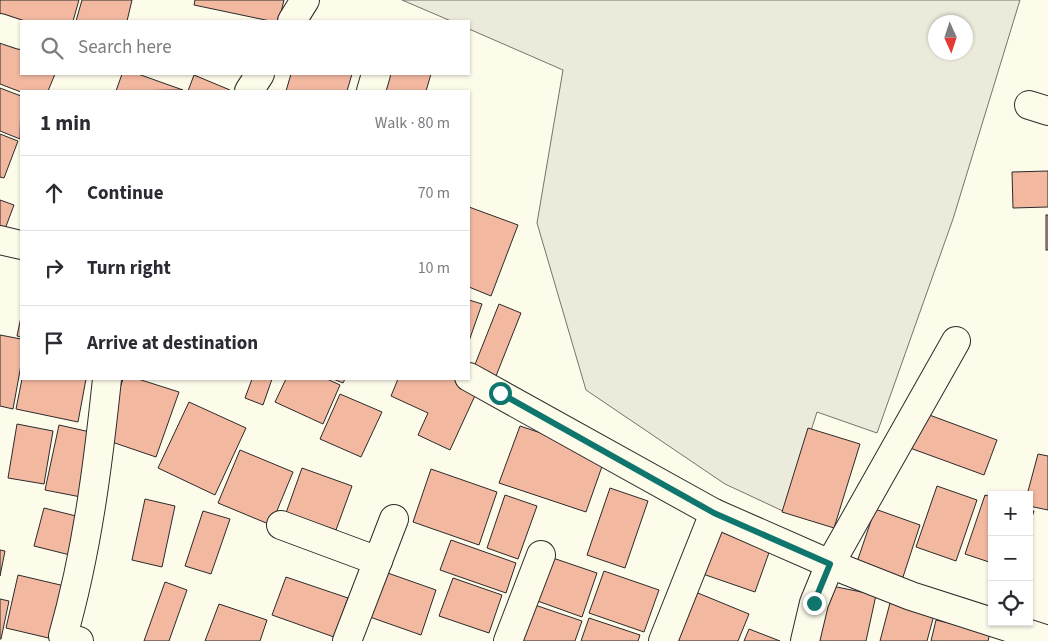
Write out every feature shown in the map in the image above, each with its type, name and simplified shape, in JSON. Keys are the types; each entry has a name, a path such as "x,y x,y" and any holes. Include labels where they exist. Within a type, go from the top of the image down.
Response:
{"street":[{"path":"0,28 20,35"},
{"path":"250,90 259,75"},
{"path":"371,90 376,75"},
{"path":"0,240 20,245"},
{"path":"805,641 814,603 830,564 956,341"},
{"path":"470,378 714,513 830,564 911,596 1048,640"},
{"path":"68,639 103,424 107,380"},
{"path":"663,641 714,513"},
{"path":"348,641 394,519"},
{"path":"281,525 378,561"},
{"path":"508,641 541,555"}],"shaded area":[{"path":"402,0 1020,0 953,219 877,433 817,412 785,512 725,484 586,390 537,223 563,70 470,29 470,20 449,20"}],"building":[{"path":"0,0 79,0 73,20 20,21 0,16"},
{"path":"82,0 132,0 127,20 76,20"},
{"path":"195,0 284,0 279,20 265,20 194,5"},
{"path":"0,33 20,42 20,75 55,75 48,90 20,90 20,92 0,84"},
{"path":"122,75 141,75 183,90 116,90"},
{"path":"194,75 230,90 188,90"},
{"path":"291,75 352,75 347,90 286,90"},
{"path":"381,75 431,75 426,90 376,90"},
{"path":"0,88 20,96 20,139 0,131"},
{"path":"0,134 18,141 4,178 0,177"},
{"path":"1048,171 1048,207 1013,208 1012,172"},
{"path":"0,200 14,205 2,237 0,236"},
{"path":"470,207 518,225 491,296 470,287"},
{"path":"1046,215 1048,215 1048,250 1046,250"},
{"path":"470,300 482,304 470,338"},
{"path":"499,304 521,313 496,376 474,367"},
{"path":"20,322 20,337 17,336"},
{"path":"0,335 20,339 20,370 13,409 0,406"},
{"path":"22,380 86,380 78,422 16,409"},
{"path":"123,380 141,380 179,392 156,457 103,439"},
{"path":"252,380 272,380 263,405 245,398"},
{"path":"286,380 329,380 340,385 323,424 275,402"},
{"path":"398,380 459,380 478,389 450,450 418,435 428,413 391,396"},
{"path":"340,394 382,412 361,457 320,439"},
{"path":"189,402 246,428 215,495 158,468"},
{"path":"924,413 997,440 984,475 910,448"},
{"path":"17,424 53,431 44,484 8,478"},
{"path":"59,425 99,434 86,498 45,490"},
{"path":"520,426 606,455 586,512 499,483"},
{"path":"808,428 860,444 834,528 782,512"},
{"path":"240,450 293,472 271,525 218,503"},
{"path":"1038,454 1048,456 1048,510 1033,507 1033,491 1028,491"},
{"path":"302,468 352,486 336,530 286,513"},
{"path":"431,469 497,492 479,545 413,522"},
{"path":"937,486 977,500 956,561 916,547"},
{"path":"610,488 648,501 625,568 587,555"},
{"path":"505,495 537,506 518,559 487,548"},
{"path":"985,495 988,496 988,562 965,554"},
{"path":"145,499 175,506 162,567 132,560"},
{"path":"44,508 84,518 74,556 34,546"},
{"path":"875,509 920,525 902,580 856,565"},
{"path":"203,511 230,519 211,574 185,566"},
{"path":"714,526 771,547 755,592 697,572"},
{"path":"451,540 516,563 506,593 440,570"},
{"path":"0,550 5,551 0,576"},
{"path":"547,556 597,573 582,617 532,599"},
{"path":"382,571 436,590 421,635 367,616"},
{"path":"604,571 659,590 644,632 589,613"},
{"path":"18,575 69,587 57,640 6,628"},
{"path":"286,577 348,598 334,637 272,615"},
{"path":"453,578 502,595 489,633 439,616"},
{"path":"165,582 187,590 169,641 144,641"},
{"path":"827,585 876,595 866,641 815,641"},
{"path":"693,591 749,614 738,641 672,641"},
{"path":"0,599 9,601 1,639 0,639"},
{"path":"529,603 582,621 575,641 516,641"},
{"path":"890,603 934,615 927,641 880,641"},
{"path":"219,604 267,620 260,641 205,641"},
{"path":"589,618 640,635 638,641 581,641"},
{"path":"936,620 990,633 988,641 931,641"},
{"path":"749,629 780,641 744,641"}],"route":[{"path":"500,393 714,513 830,564 814,603"}]}
